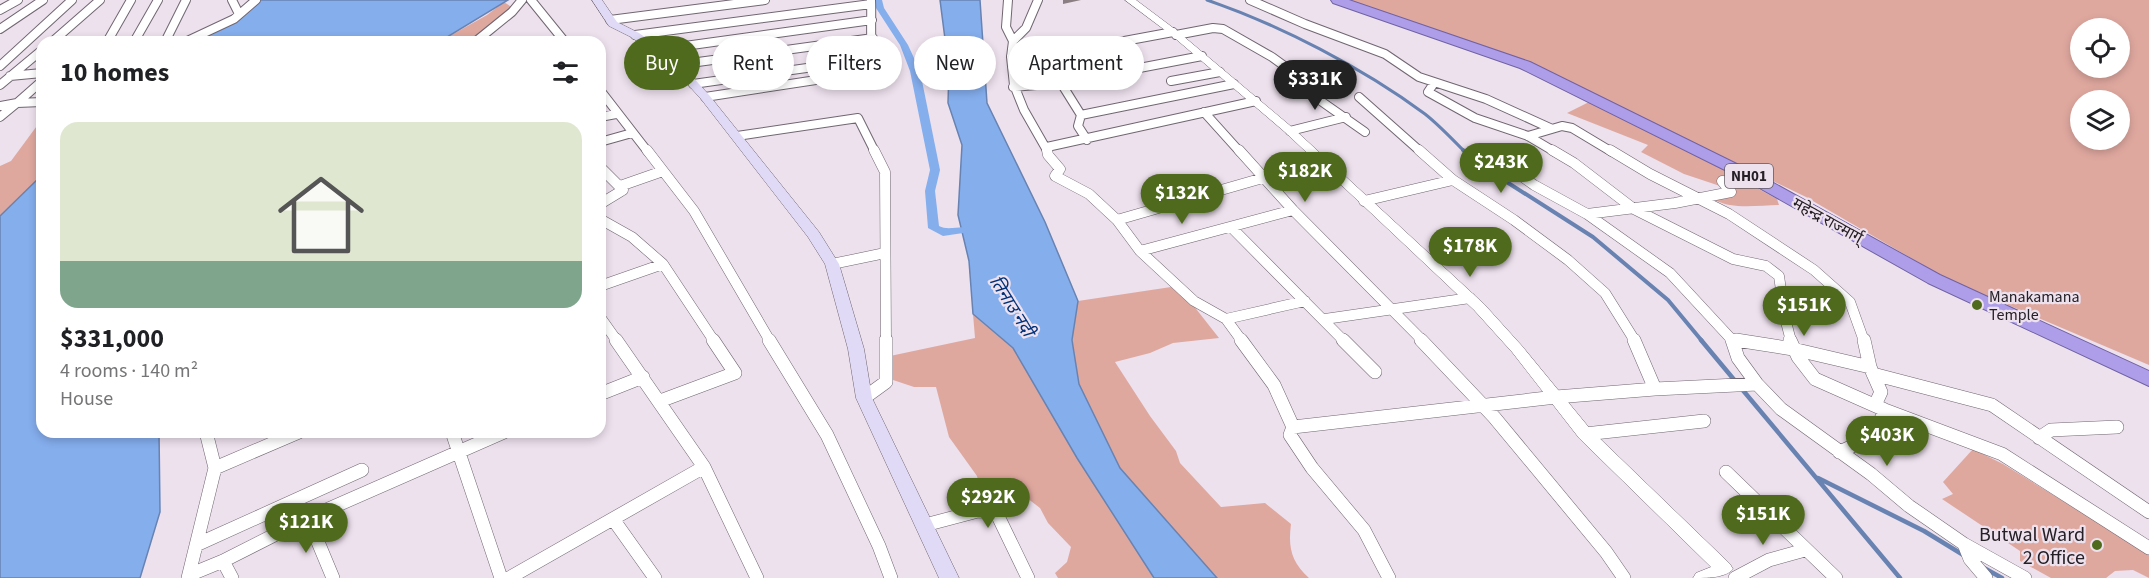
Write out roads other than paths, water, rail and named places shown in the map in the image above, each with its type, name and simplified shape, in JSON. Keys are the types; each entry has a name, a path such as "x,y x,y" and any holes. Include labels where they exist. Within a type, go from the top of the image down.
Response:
{"highway":[{"name":"महेन्द्र राज्मार्ग्","path":"1337,0 1525,65 1754,178 1934,279 2149,379"}],"main road":[{"path":"597,0 613,24 635,35"},
{"path":"698,90 814,235 832,264 856,349 864,398 926,525 949,578"}],"street":[{"path":"0,10 18,0"},
{"path":"0,29 43,0"},
{"path":"0,66 72,0"},
{"path":"59,36 100,0"},
{"path":"110,36 131,0"},
{"path":"137,36 145,21 153,15 158,0"},
{"path":"168,36 186,0"},
{"path":"232,0 239,14"},
{"path":"199,36 248,9 256,0"},
{"path":"480,36 516,11 522,0"},
{"path":"531,0 560,36"},
{"path":"610,20 765,0"},
{"path":"1008,0 1006,27 1008,36"},
{"path":"1020,36 1030,21 1038,0"},
{"path":"1130,0 1256,101 1470,298 1517,348 1585,434 1732,575"},
{"path":"1250,0 1305,24 1385,54 1419,77 1486,99 1551,128"},
{"path":"635,35 871,2 873,36"},
{"path":"700,44 872,20"},
{"path":"1144,39 1213,28 1223,29 1272,57 1300,78 1318,99 1365,132"},
{"path":"700,62 806,47"},
{"path":"0,85 36,55"},
{"path":"1144,67 1202,56"},
{"path":"700,83 806,68"},
{"path":"1171,81 1220,72"},
{"path":"10,76 36,74"},
{"path":"705,98 806,82"},
{"path":"1434,83 1428,92 1475,118 1528,136 1574,163 1634,209 1733,259 1766,266 1774,271 1779,276 1784,324 1794,349 1807,371 1815,379 2002,454 2149,548"},
{"path":"1081,115 1234,84"},
{"path":"0,117 36,86"},
{"path":"1014,90 1047,147 1048,155 1059,169 1055,176 1069,181 1102,201 1140,251 1194,300 1226,319 1274,385 1293,427 1290,435 1312,468 1364,530 1389,578"},
{"path":"1065,90 1081,115 1078,126 1088,140"},
{"path":"1359,97 1453,180 1521,225 1568,260 1605,293 1634,339 1655,390"},
{"path":"606,99 663,171 710,236 723,264 827,435 879,546 891,578"},
{"path":"1047,147 1088,140 1256,101"},
{"path":"0,106 36,102"},
{"path":"1205,112 1293,210 1484,407 1606,552 1624,578"},
{"path":"606,116 616,114"},
{"path":"1290,131 1346,117"},
{"path":"737,136 858,118 885,172 886,382 864,398"},
{"path":"1528,136 1551,128 1562,126 1572,128 1650,174 1701,199 1788,252 1814,270 1850,303 1881,392 1879,427 1863,442 1839,452"},
{"path":"606,140 632,133"},
{"path":"1117,220 1322,161"},
{"path":"1506,165 1534,185 1587,214 1670,273 1732,339 1750,384 1781,409 1871,474 1909,506 1964,544 2025,578"},
{"path":"606,200 623,190 623,185 663,171"},
{"path":"606,173 623,190"},
{"path":"1587,214 1701,199 1731,192 1722,181 1741,182 1754,178"},
{"path":"1364,201 1453,180"},
{"path":"1140,251 1293,210"},
{"path":"606,222 632,237 663,264 735,373 660,401"},
{"path":"1231,227 1325,319 1375,372"},
{"path":"832,264 885,253"},
{"path":"606,284 663,264"},
{"path":"1325,319 1470,298"},
{"path":"1226,319 1305,301"},
{"path":"606,325 704,467 757,578"},
{"path":"1732,339 1794,349 1872,370 1939,393 1992,405 2149,512"},
{"path":"606,392 643,377"},
{"path":"1293,427 1556,397 1750,384"},
{"path":"1585,434 1704,421"},
{"path":"2039,438 2051,430 2116,427"},
{"path":"188,576 214,468 207,438"},
{"path":"214,468 285,438"},
{"path":"454,438 501,578"},
{"path":"188,576 308,518 489,438"},
{"path":"509,578 704,467"},
{"path":"196,545 362,470"},
{"path":"1726,472 1836,578"},
{"path":"926,525 978,511 996,512 1028,578"},
{"path":"308,518 333,578"},
{"path":"613,519 655,578"},
{"path":"1964,544 1970,559 1986,578"},
{"path":"1702,578 1732,575 1769,560 1805,550"},
{"path":"223,561 232,578"}],"water":[{"path":"256,0 508,0 449,36 201,36"},
{"path":"940,0 980,0 982,36 945,36"},
{"name":"तिनाउ नदी","path":"948,90 986,90 987,103 1045,222 1078,301 1072,340 1079,384 1120,468 1217,578 1154,578 1077,458 1013,348 973,314 969,261 958,215 962,145 948,103"},
{"path":"36,181 36,438 159,438 160,512 140,578 0,578 0,216"}],"waterway":[{"path":"878,0 880,8 904,45 915,71 935,170 930,191 934,228 943,233 966,230"},
{"path":"1207,0 1292,35 1348,64 1425,114 1463,150"},
{"path":"1463,150 1477,163 1593,237 1668,300 1702,341"},
{"path":"1701,340 1736,382"},
{"path":"1741,388 1900,578"},
{"path":"1818,478 1924,531 1965,556"},
{"path":"1984,568 2002,578"}],"place":[{"name":"Manakamana Temple","path":"1977,305"},
{"name":"Butwal Ward 2 Office","path":"2097,545"}]}
